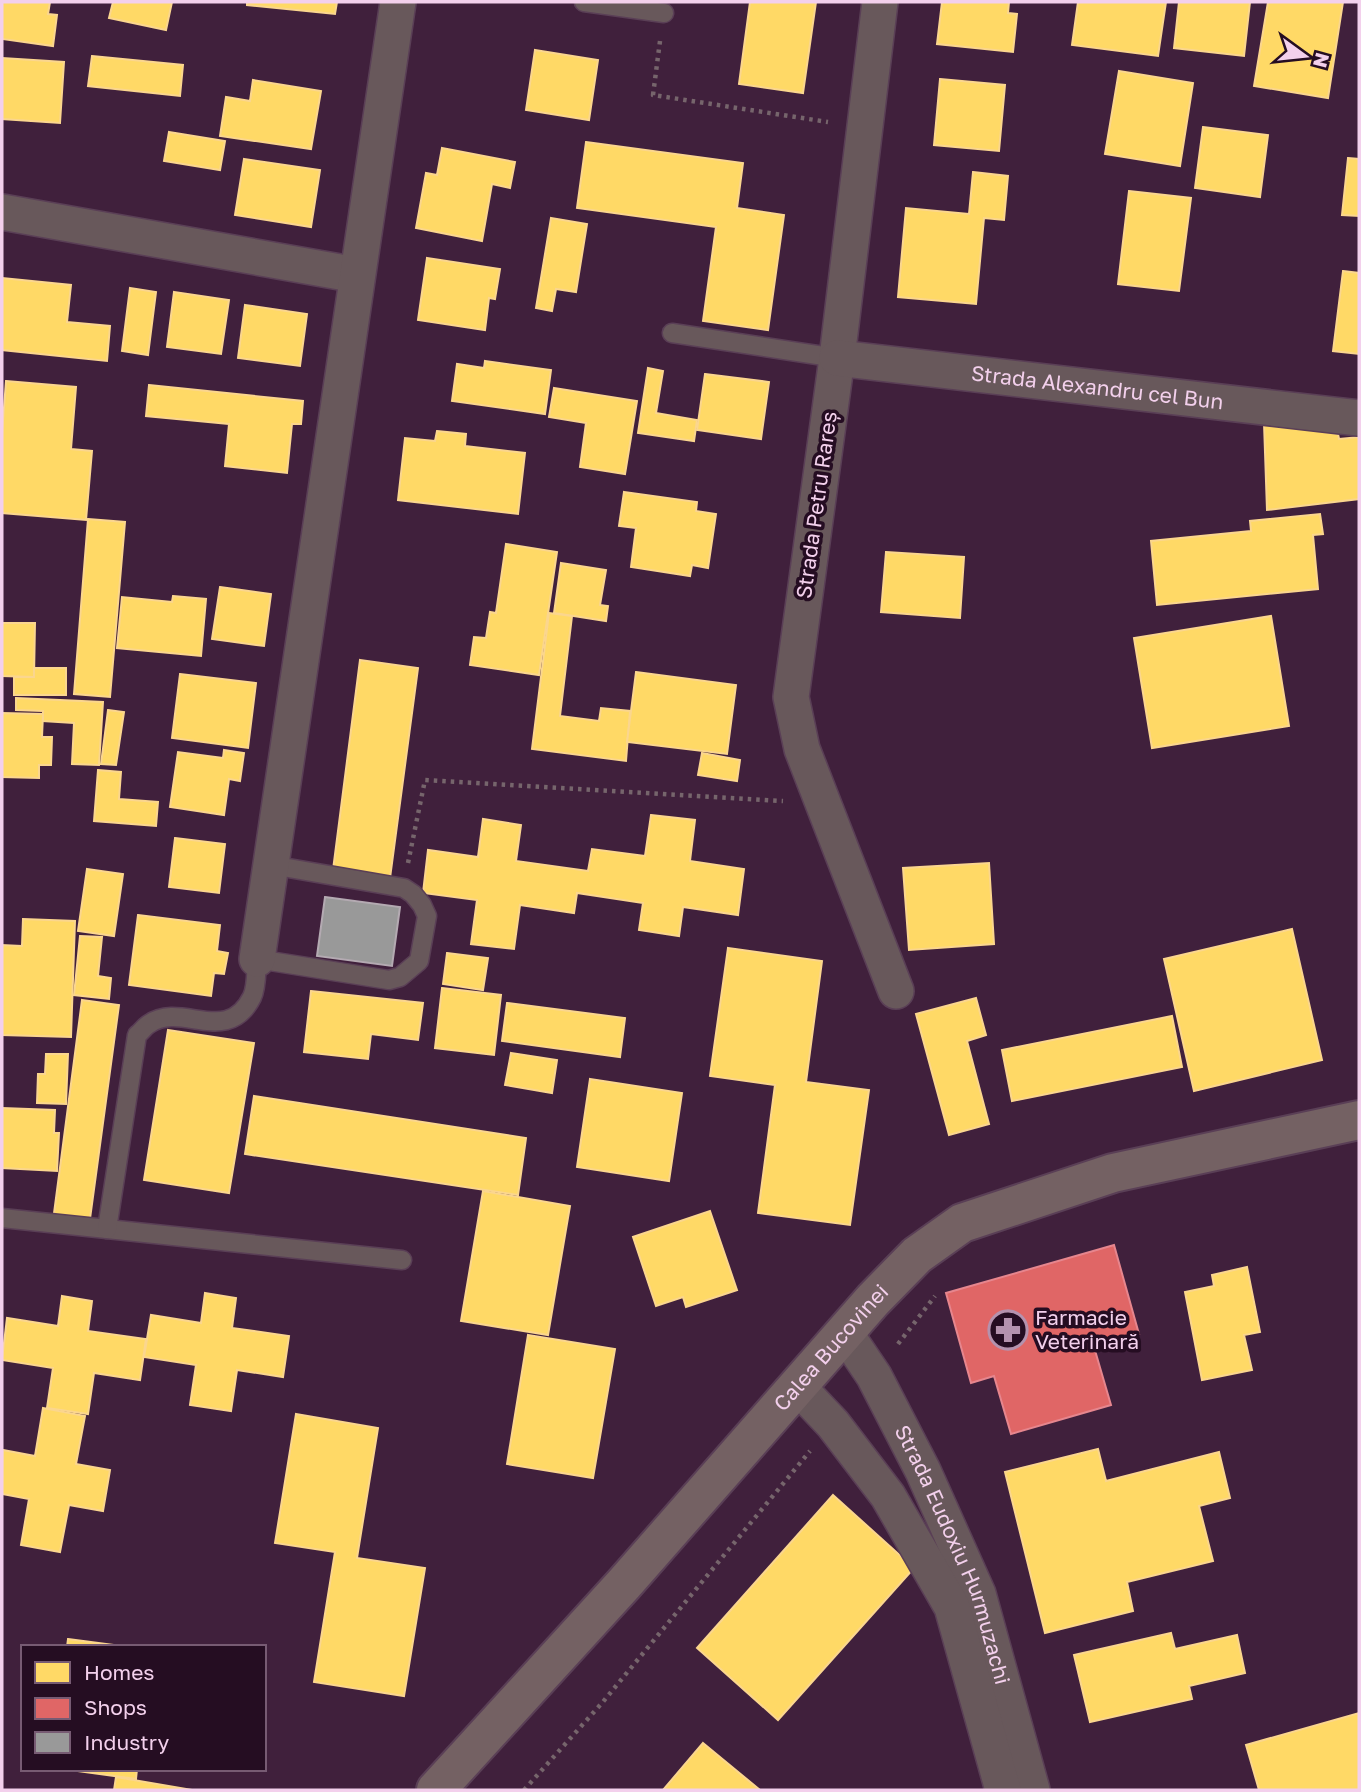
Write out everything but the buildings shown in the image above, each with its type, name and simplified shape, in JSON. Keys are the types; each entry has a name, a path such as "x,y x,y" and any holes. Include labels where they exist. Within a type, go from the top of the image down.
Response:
{"main road":[{"name":"Calea Bucovinei","path":"436,1790 624,1584 873,1300 917,1255 962,1223 1114,1173 1359,1120"}],"street":[{"path":"257,959 398,2"},
{"name":"Strada Petru Rareș","path":"880,2 837,358 791,697 802,749 896,991"},
{"path":"2,212 357,275"},
{"name":"Strada Alexandru cel Bun","path":"837,358 1359,418"},
{"name":"Strada Eudoxiu Hurmuzachi","path":"845,1333 874,1376 923,1471 978,1594 1032,1790"},
{"name":"Strada Eudoxiu Hurmuzachi","path":"798,1387 833,1424 888,1496 952,1607 1003,1790"}],"lane":[{"path":"584,2 664,13"},
{"path":"672,333 837,358"},
{"path":"107,1229 137,1035 148,1024 161,1018 176,1017 218,1023 236,1016 253,996 257,959 389,980 400,977 419,961 427,916 422,905 404,888 271,865"},
{"path":"2,1218 402,1260"}],"path":[{"path":"664,13 653,95 864,128"},
{"path":"404,888 425,780 823,804"},
{"path":"874,1376 941,1289"},
{"path":"524,1790 602,1703 833,1424"}],"place":[{"name":"Farmacie Veterinară","path":"1008,1330"}]}
